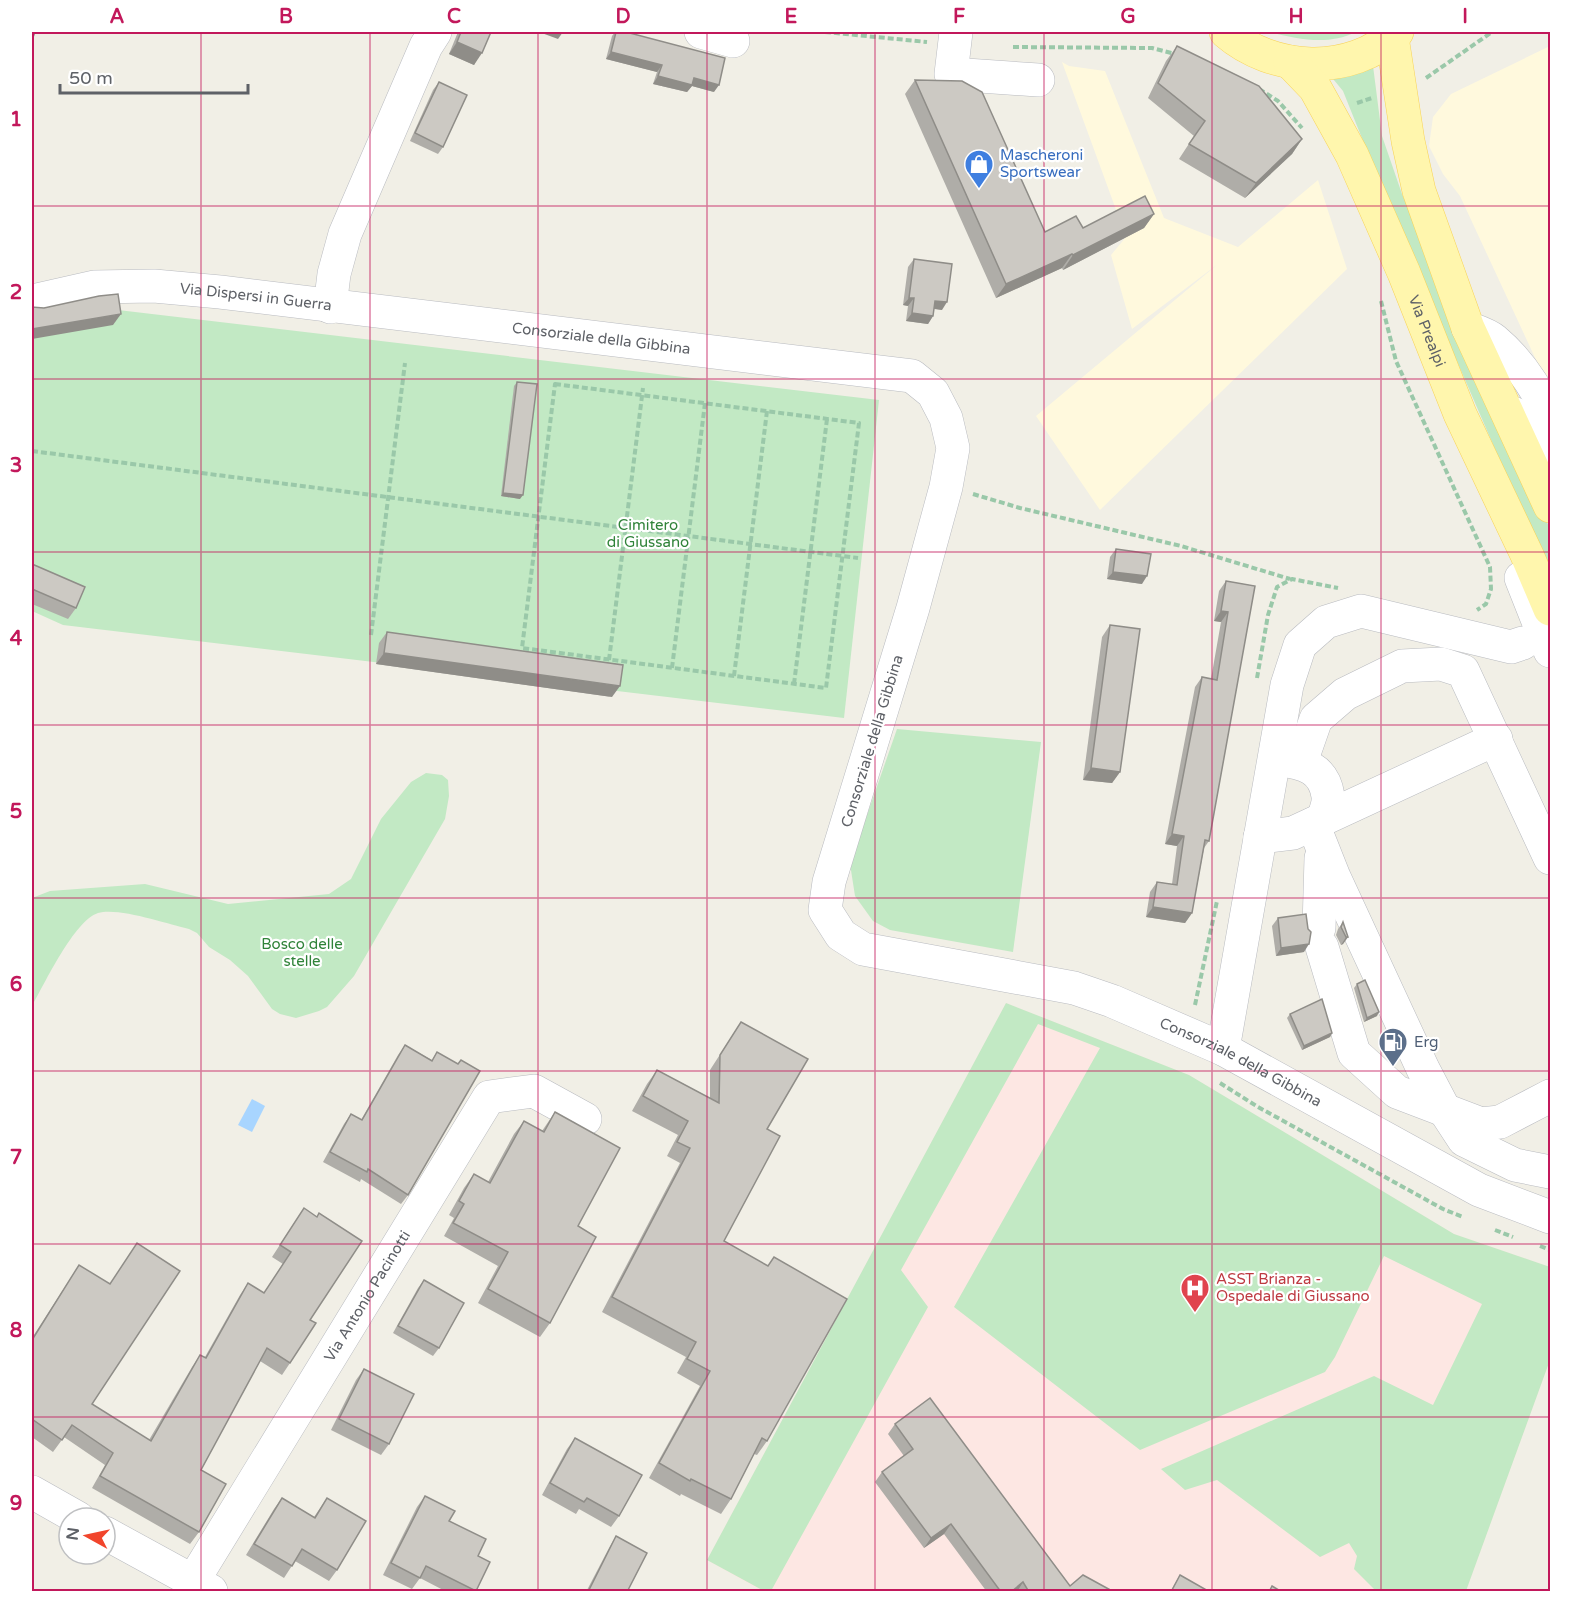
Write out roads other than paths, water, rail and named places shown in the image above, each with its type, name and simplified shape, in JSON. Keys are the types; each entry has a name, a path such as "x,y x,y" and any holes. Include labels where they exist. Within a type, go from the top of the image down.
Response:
{"main road":[{"path":"1226,32 1238,43 1262,54 1290,62 1310,64 1344,60 1377,48 1394,34"},
{"path":"1394,34 1408,141 1419,191 1468,328 1551,506"},
{"name":"Via Prealpi","path":"1290,62 1316,88 1352,155 1404,273 1460,414 1551,609"}],"street":[{"name":"Via Dispersi in Guerra","path":"32,301 94,287 153,286 330,307 334,274 345,234 426,46 435,32"},
{"path":"701,32 733,41"},
{"path":"955,38 951,74 1038,80"},
{"name":"Consorziale della Gibbina","path":"330,307 912,376 933,393 946,418 953,448 946,487 913,608 829,882 825,910 841,935 863,949 1074,988 1112,1001 1223,1049 1479,1190 1551,1217"},
{"path":"1468,328 1492,338 1521,369 1551,417"},
{"path":"1502,401 1529,429 1551,467"},
{"path":"1287,761 1287,685 1300,645 1326,622 1362,611 1511,647 1537,647 1529,594 1487,505 1484,464"},
{"path":"1223,1049 1260,837 1287,761 1316,719 1345,694 1402,666 1441,664 1463,671 1551,858"},
{"path":"1260,837 1319,830 1496,739"},
{"path":"1287,761 1319,773 1329,797 1319,830 1321,938 1354,1053 1397,1092 1481,1124 1500,1122 1551,1096"},
{"path":"1319,830 1334,877 1423,1069 1445,1111 1464,1140 1515,1165 1551,1172"},
{"name":"Via Antonio Pacinotti","path":"202,1586 489,1097 534,1092 585,1119"},
{"path":"32,1492 57,1506"},
{"path":"117,1540 202,1586"}],"water":[{"path":"252,1099 265,1106 252,1132 238,1125"}],"place":[{"name":"Mascheroni Sportswear","path":"979,190"},
{"name":"Erg","path":"1393,1068"},
{"name":"ASST Brianza - Ospedale di Giussano","path":"1195,1314"}],"park label":[{"name":"Cimitero di Giussano","path":"648,534"},
{"name":"Bosco delle stelle","path":"302,952"}]}
